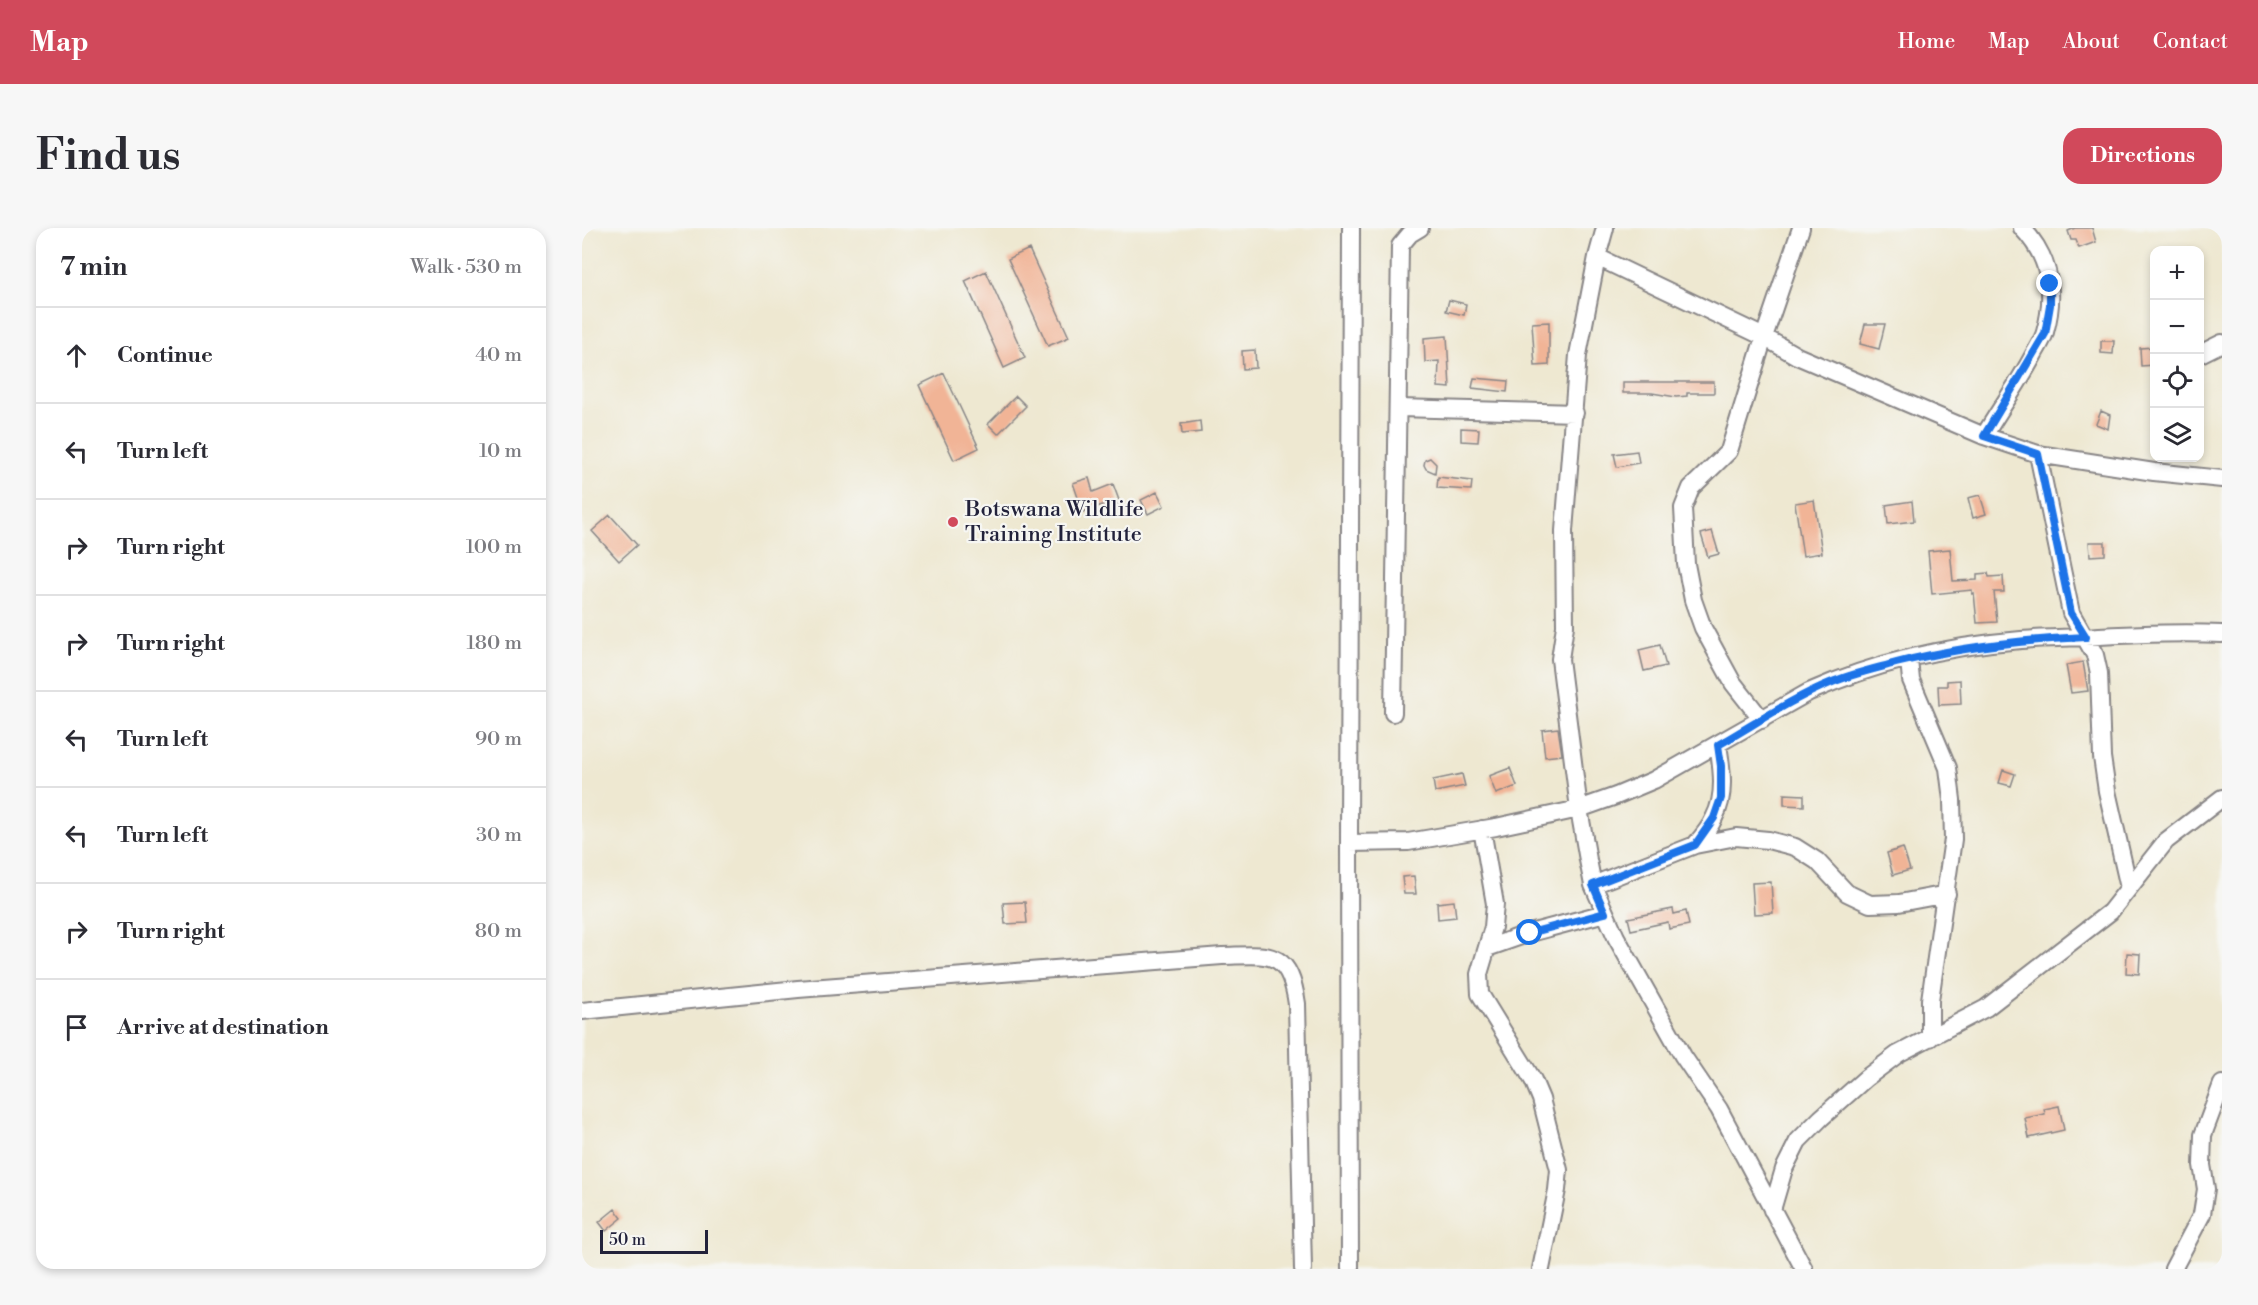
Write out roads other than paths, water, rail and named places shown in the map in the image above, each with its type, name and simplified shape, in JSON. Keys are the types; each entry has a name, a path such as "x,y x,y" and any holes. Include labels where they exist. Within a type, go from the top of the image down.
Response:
{"street":[{"path":"1350,1269 1348,843 1351,228"},
{"path":"1393,713 1400,246 1410,234 1420,228"},
{"path":"1605,228 1578,355 1564,531 1565,626 1560,659 1579,809 1593,885 1616,937 1683,1056 1719,1109 1804,1269"},
{"path":"1762,720 1733,683 1703,628 1686,564 1683,508 1690,488 1729,451 1801,228"},
{"path":"1984,436 2045,334 2050,305 2050,284 2045,261 2035,242 2022,228"},
{"path":"1597,257 1764,337 1797,356 1984,436 2038,454 2155,465 2222,479"},
{"path":"2204,352 2222,343"},
{"path":"1399,408 1575,413"},
{"path":"2038,454 2071,613 2095,655 2099,673 2102,757 2107,791 2129,888"},
{"path":"1348,843 1408,842 1579,809 1654,780 1809,692 1856,673 1909,660 1971,646 2021,640 2141,633 2222,634"},
{"path":"1909,660 1911,680 1948,768 1953,800 1953,839 1947,894 1930,1000 1930,1038"},
{"path":"1695,845 1714,818 1721,798 1721,766 1718,745"},
{"path":"1772,1210 1784,1169 1798,1141 1866,1078 1898,1054 1995,1001 2110,912 2166,840 2222,798"},
{"path":"1482,829 1495,904 1493,927 1479,975 1480,994 1533,1080 1541,1099 1559,1170 1556,1200 1541,1269"},
{"path":"1593,885 1695,845 1736,837 1768,840 1795,847 1817,861 1847,893 1870,904 1899,903 1947,894"},
{"path":"1487,948 1530,933 1605,913"},
{"path":"582,1011 798,989 1222,956 1264,955 1275,958 1287,970 1294,985 1297,1004 1303,1269"},
{"path":"2173,1269 2202,1214 2206,1189 2202,1165 2204,1135 2222,1084"}],"place":[{"name":"Botswana Wildlife Training Institute","path":"953,522"}]}
